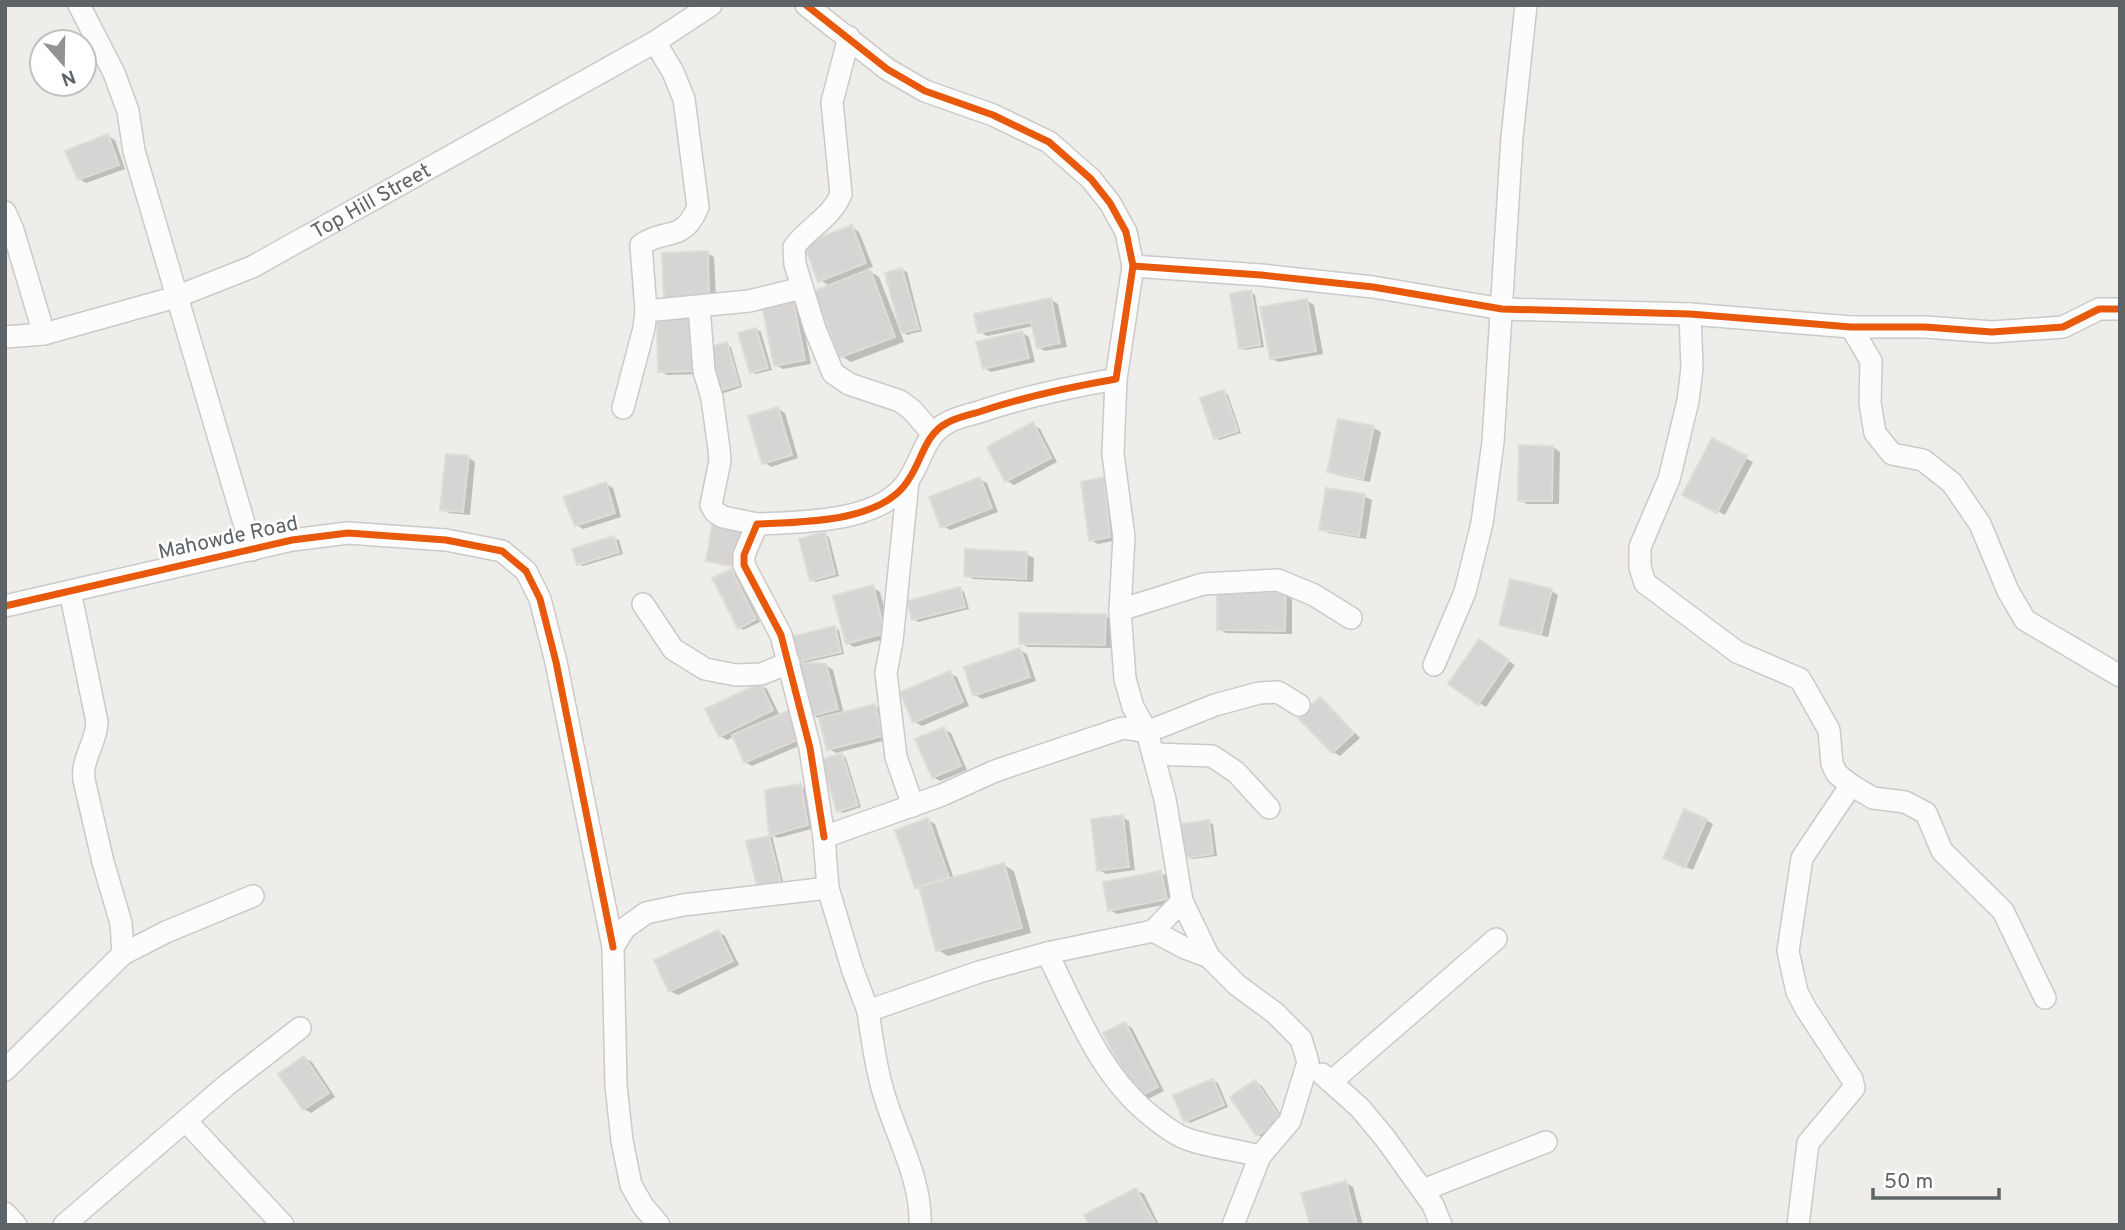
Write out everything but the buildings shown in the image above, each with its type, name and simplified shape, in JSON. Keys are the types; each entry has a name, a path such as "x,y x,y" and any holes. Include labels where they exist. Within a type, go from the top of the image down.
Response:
{"street":[{"path":"79,5 114,73 128,111 134,151 252,550"},
{"name":"Top Hill Street","path":"5,337 44,334 176,297 252,267 655,42 711,5"},
{"path":"806,5 887,69 925,91 993,115 1049,142 1091,179 1110,203 1125,232 1133,266 1116,379 1114,454 1124,537 1120,610 1125,679 1133,707 1147,732 1154,754 1165,799 1182,901 1209,957 1237,985 1275,1013 1301,1039 1308,1062 1360,1108 1423,1190 1441,1225"},
{"path":"1434,665 1465,592 1482,523 1493,442 1512,137 1526,5"},
{"path":"849,37 832,102 841,194 837,204 806,231 794,247 795,264 815,329 833,373 849,384 900,401 912,410 932,433"},
{"path":"623,408 646,311 641,245 684,230 698,207 684,99 673,72 655,42"},
{"path":"5,212 13,230 44,334"},
{"path":"1133,266 1261,275 1373,287 1502,309 1690,314 1851,327 1925,327 1992,332 2063,327 2099,309 2120,309"},
{"path":"646,311 749,301 802,288"},
{"path":"699,307 704,371 719,439 720,461 711,505 715,512 723,517 757,524 868,511 893,497 908,481 932,433 947,422 1043,392 1116,379"},
{"path":"1690,314 1692,368 1688,401 1669,479 1640,547 1640,567 1645,583 1737,652 1800,679 1829,730 1832,764 1837,774 1873,798 1905,802 1926,813 1942,851 2003,911 2045,998"},
{"path":"1851,327 1871,361 1870,404 1875,433 1892,454 1923,460 1952,483 1980,524 2008,591 2025,620 2120,676"},
{"path":"908,481 892,641 886,674 896,757 913,806"},
{"path":"757,524 744,555 744,565 781,635 789,663 810,748 824,837 828,888 868,1011 875,1062 921,1209 920,1225"},
{"name":"Mahowde Road","path":"5,606 292,540 348,533 446,540 502,551 526,571 540,599 556,662 612,947"},
{"path":"1120,610 1203,584 1279,580 1314,595 1351,618"},
{"path":"70,592 97,722 96,737 82,766 84,780 103,862 121,923 123,954"},
{"path":"643,604 673,649 705,669 736,675 761,674 789,663"},
{"path":"824,837 913,806 995,771 1123,728 1147,732 1215,705 1259,693 1278,692 1299,705"},
{"path":"1154,754 1212,756 1236,772 1269,808"},
{"path":"1798,1225 1808,1143 1854,1088 1852,1079 1797,992 1788,951 1790,930 1802,858 1851,785"},
{"path":"659,1225 643,1206 632,1185 622,1141 616,1086 612,947 625,928 646,914 683,905 828,888"},
{"path":"5,1070 123,954 166,932 253,896"},
{"path":"868,1011 979,971 1047,953 1153,931 1182,901"},
{"path":"1153,931 1209,957"},
{"path":"1331,1082 1496,939"},
{"path":"1047,953 1082,1026 1127,1095 1167,1128 1186,1138 1260,1156"},
{"path":"64,1225 228,1084 300,1028"},
{"path":"1233,1225 1260,1156 1290,1121 1308,1062"},
{"path":"186,1121 283,1225"},
{"path":"1423,1190 1546,1142"},
{"path":"5,1213 16,1225"}],"cycle path":[{"path":"806,5 887,69 925,91 993,115 1049,142 1091,179 1110,203 1126,232 1133,266 1116,379 1032,396 951,421 934,434 909,479 897,493 881,504 840,517 757,524 744,555 744,565 781,635 810,748 824,837"},
{"path":"1133,266 1261,275 1373,287 1502,309 1690,314 1851,327 1925,327 1992,332 2063,327 2099,309 2120,309"},
{"path":"5,606 292,540 348,533 446,540 502,551 526,571 540,599 556,662 613,947"}]}
